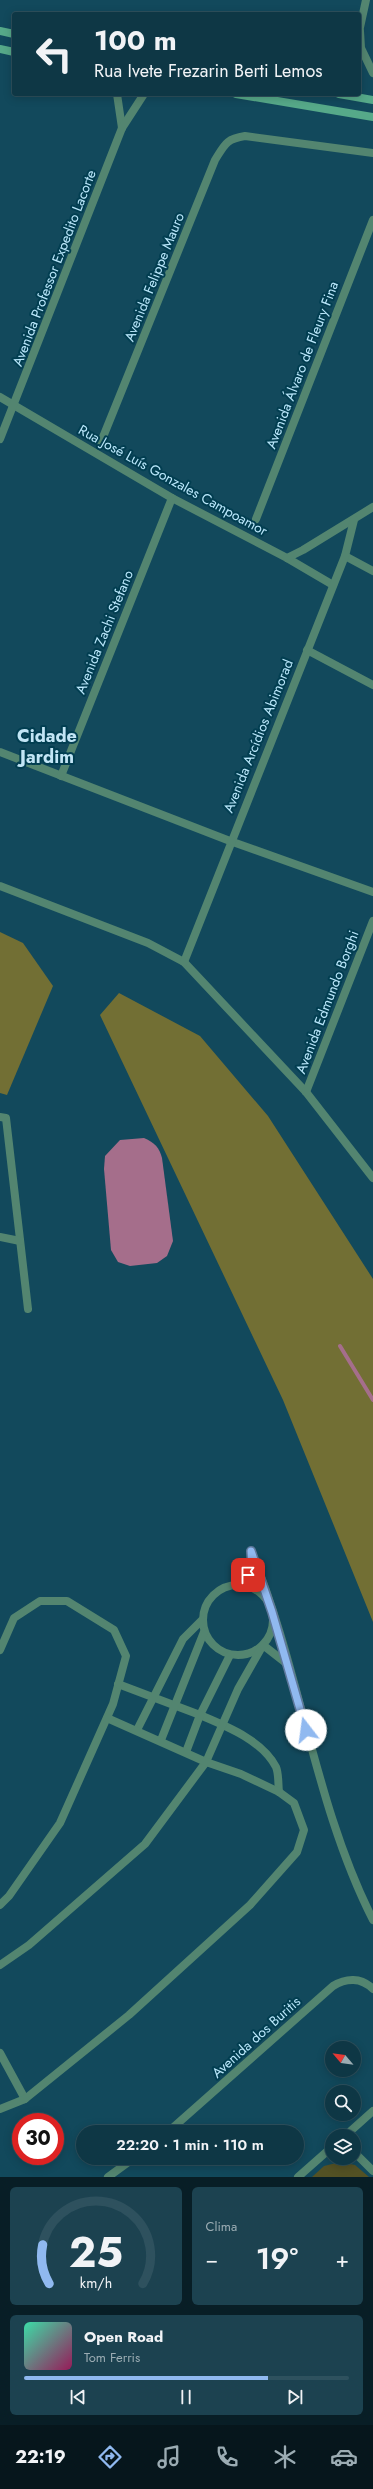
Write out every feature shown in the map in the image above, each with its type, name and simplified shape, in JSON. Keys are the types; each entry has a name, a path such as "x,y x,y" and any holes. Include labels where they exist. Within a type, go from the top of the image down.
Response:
{"main road":[{"path":"0,31 12,34"},
{"path":"0,49 12,52"},
{"path":"248,96 373,117"},
{"path":"350,96 373,100"}],"street":[{"path":"361,22 366,0"},
{"path":"361,48 373,73"},
{"name":"Avenida Professor Expedito Lacorte","path":"117,96 122,128"},
{"name":"Avenida Professor Expedito Lacorte","path":"0,439 122,128 143,96"},
{"name":"Avenida Felippe Mauro","path":"101,442 216,160 224,144 231,138 245,136 373,153"},
{"name":"Avenida Álvaro de Fleury Fina","path":"256,519 373,220"},
{"name":"Rua José Luís Gonzales Campoamor","path":"0,397 172,498 287,558 333,585"},
{"name":"Avenida Zachi Stefano","path":"61,776 172,498"},
{"path":"287,558 354,520 373,506"},
{"name":"Avenida Arcídios Abimorad","path":"184,962 230,841 345,556 354,520"},
{"path":"345,556 373,571"},
{"path":"307,650 373,685"},
{"path":"0,752 230,841 373,892"},
{"path":"0,886 148,943 184,962 306,1092 373,1178"},
{"name":"Avenida Edmundo Borghi","path":"306,1092 373,921"},
{"path":"3,1117 28,1309"},
{"path":"0,1237 20,1242"},
{"path":"240,1585 252,1569 251,1551 272,1612 324,1797 355,1885 373,1920"},
{"path":"0,1965 29,1945 145,1844 206,1762 238,1689 263,1645 270,1636 273,1624 272,1612 268,1602 261,1593 251,1587 240,1585 228,1586 210,1599 204,1609 202,1620 204,1632 214,1646 230,1655 242,1656 253,1652 263,1645"},
{"path":"0,1650 14,1618 40,1601 67,1601 114,1630 126,1656 107,1718 60,1823 9,1896 0,1905"},
{"path":"137,1730 183,1639 202,1620"},
{"path":"161,1740 204,1632"},
{"path":"263,1645 286,1663"},
{"path":"186,1752 200,1715 230,1655"},
{"path":"118,1684 176,1704 223,1724 259,1746 277,1768 279,1792"},
{"path":"0,2109 25,2099 129,2015 250,1905 297,1852 304,1830 294,1804 279,1792 241,1774 206,1762 161,1740 107,1718"},
{"name":"Avenida dos Buritis","path":"176,2125 332,1986 342,1980 361,1981 370,1987"},
{"path":"0,2053 25,2099"},
{"path":"353,2129 373,2111"},
{"path":"298,2177 325,2153"},
{"path":"361,2159 373,2171"},
{"path":"108,2177 124,2165"}],"shaded area":[{"path":"0,932 23,943 53,986 7,1095 0,1093"},
{"path":"119,993 200,1036 268,1116 373,1279 373,1622 283,1400 100,1015"},
{"path":"144,1138 156,1146 162,1158 173,1241 167,1256 157,1263 130,1266 118,1262 111,1250 104,1169 105,1156 120,1140"},
{"path":"355,2165 369,2177 312,2177 324,2166"}],"waterway":[{"path":"340,1346 373,1400"}],"district":[{"name":"Cidade Jardim","path":"47,746"}],"route":[{"path":"248,1575 252,1569 251,1551 272,1612 306,1730"}]}
